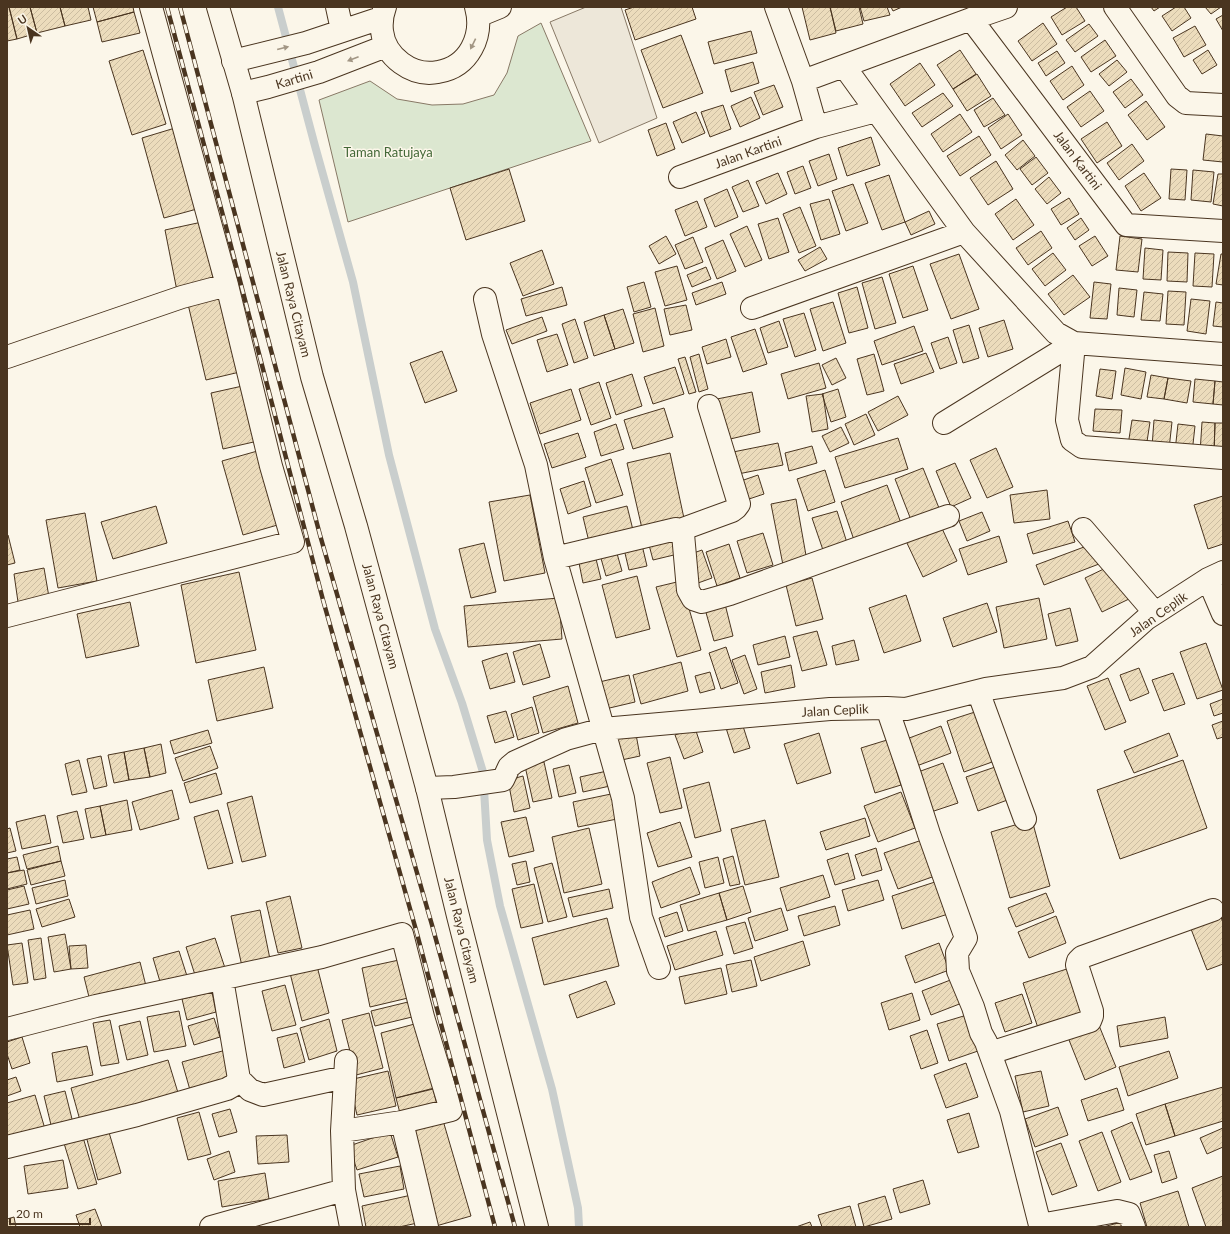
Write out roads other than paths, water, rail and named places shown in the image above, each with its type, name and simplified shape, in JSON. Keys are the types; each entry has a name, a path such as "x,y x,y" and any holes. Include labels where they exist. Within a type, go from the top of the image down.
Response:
{"street":[{"path":"7,616 293,542 271,466 227,285 151,7"},
{"name":"Jalan Raya Citayam","path":"218,7 243,93 312,377 356,526 427,788 537,1227"},
{"path":"337,7 342,30"},
{"path":"233,61 306,43 383,13 382,32 386,46 395,58 407,67 422,72 437,72 452,67 465,58 474,46 478,31 477,11 500,7"},
{"path":"776,7 803,81 816,127"},
{"path":"803,81 1006,7"},
{"path":"1115,7 1177,96 1186,103 1223,105"},
{"name":"Jalan Kartini","path":"971,19 1126,225 1223,231"},
{"name":"Kartini","path":"243,93 319,72 386,46"},
{"path":"844,66 964,232 1056,333 1074,343 1223,354"},
{"name":"Jalan Kartini","path":"680,176 816,127 876,111"},
{"path":"752,308 964,232"},
{"path":"7,357 182,297 227,285"},
{"path":"485,299 493,334 536,465 555,558 623,798 641,917 659,968"},
{"path":"944,423 1074,343"},
{"path":"1074,343 1067,420 1072,440 1082,447 1223,458"},
{"path":"555,558 676,529 680,530 736,508 739,504 710,406"},
{"path":"680,530 683,534 688,590 694,599 702,602 730,594 948,516"},
{"path":"1083,529 1156,613"},
{"path":"1215,576 1223,614"},
{"name":"Jalan Ceplik","path":"427,788 454,787 503,780 509,768 515,762 566,739 604,729 830,709 887,708 906,710 978,690 1063,678 1092,667 1131,631 1156,613 1215,576"},
{"path":"978,690 1025,818"},
{"path":"887,708 929,834 966,938 957,953 958,971 973,1007 981,1033 986,1042 1011,1111 1036,1226 1117,1211 1129,1214 1134,1227"},
{"path":"990,1053 1090,1021 1092,1011 1076,965 1082,957 1213,910"},
{"path":"7,1029 96,1006 322,957 402,934 423,1017 451,1110 402,1122 342,1132"},
{"path":"222,979 239,1079 250,1090 262,1095 345,1069 342,1132 344,1190 351,1227"},
{"path":"7,1147 137,1115 227,1089 234,1086 239,1079"},
{"path":"402,1122 427,1227"},
{"path":"211,1227 344,1190"}],"waterway":[{"path":"278,7 353,282 389,455 435,629 462,703 483,772 487,840 500,906 552,1089 578,1208 579,1227"}],"railway":[{"path":"167,7 323,600 416,930 495,1227"},
{"path":"180,7 320,535 432,925 515,1227"}],"park label":[{"name":"Taman Ratujaya","path":"388,152"}]}
